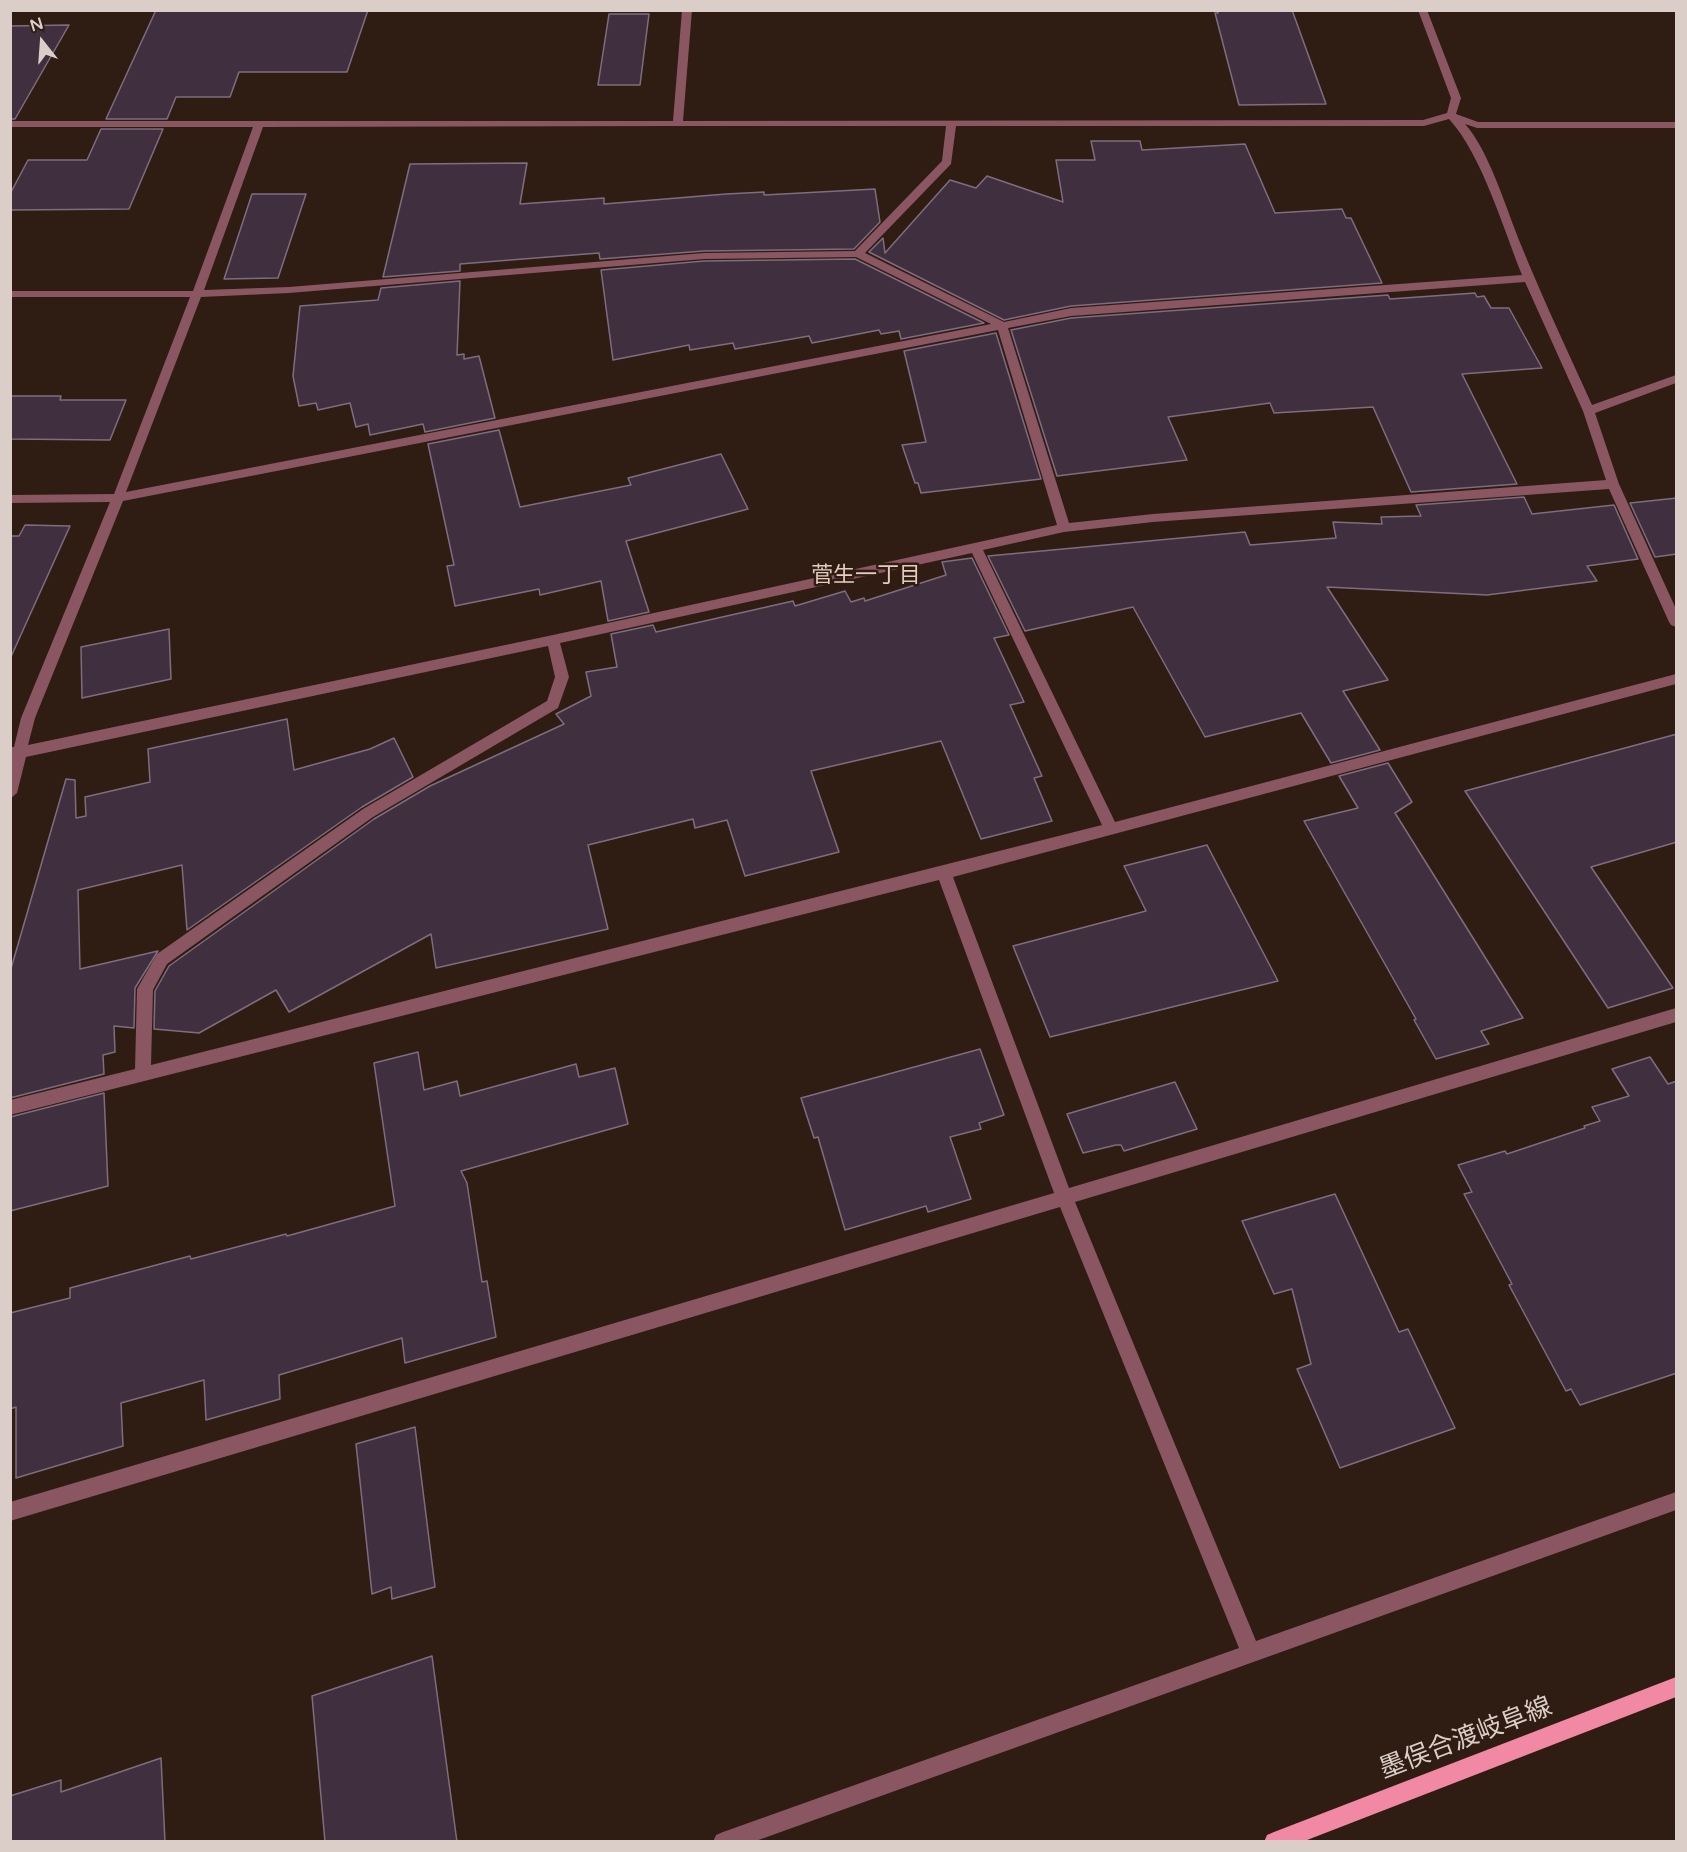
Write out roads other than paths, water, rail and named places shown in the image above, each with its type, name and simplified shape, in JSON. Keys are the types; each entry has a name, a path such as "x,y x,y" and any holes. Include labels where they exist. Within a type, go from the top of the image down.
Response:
{"main road":[{"name":"墨俣合渡岐阜線","path":"1274,1842 1677,1688"}],"street":[{"path":"678,125 687,10"},
{"path":"1422,10 1456,98 1451,115"},
{"path":"1451,115 1468,134 1479,155 1529,279 1589,411 1612,484 1677,622"},
{"path":"10,124 1424,123 1451,115 1477,125 1677,125"},
{"path":"858,254 947,162 951,123"},
{"path":"10,794 16,752 28,718 118,498 197,294 259,124"},
{"path":"10,294 197,294 289,290 704,256 858,254 1002,325 1064,528"},
{"path":"10,499 118,498 1071,312 1529,279"},
{"path":"1589,411 1677,379"},
{"path":"16,752 553,640 1064,528 1153,518 1612,484"},
{"path":"975,547 1111,829"},
{"path":"143,1074 145,989 162,959 368,813 554,704 562,677 553,640"},
{"path":"10,1108 944,873 1677,679"},
{"path":"944,873 1064,1197 1251,1653"},
{"path":"10,1512 1677,1015"},
{"path":"723,1842 1677,1502"}],"district":[{"name":"菅生一丁目","path":"866,576"}]}
